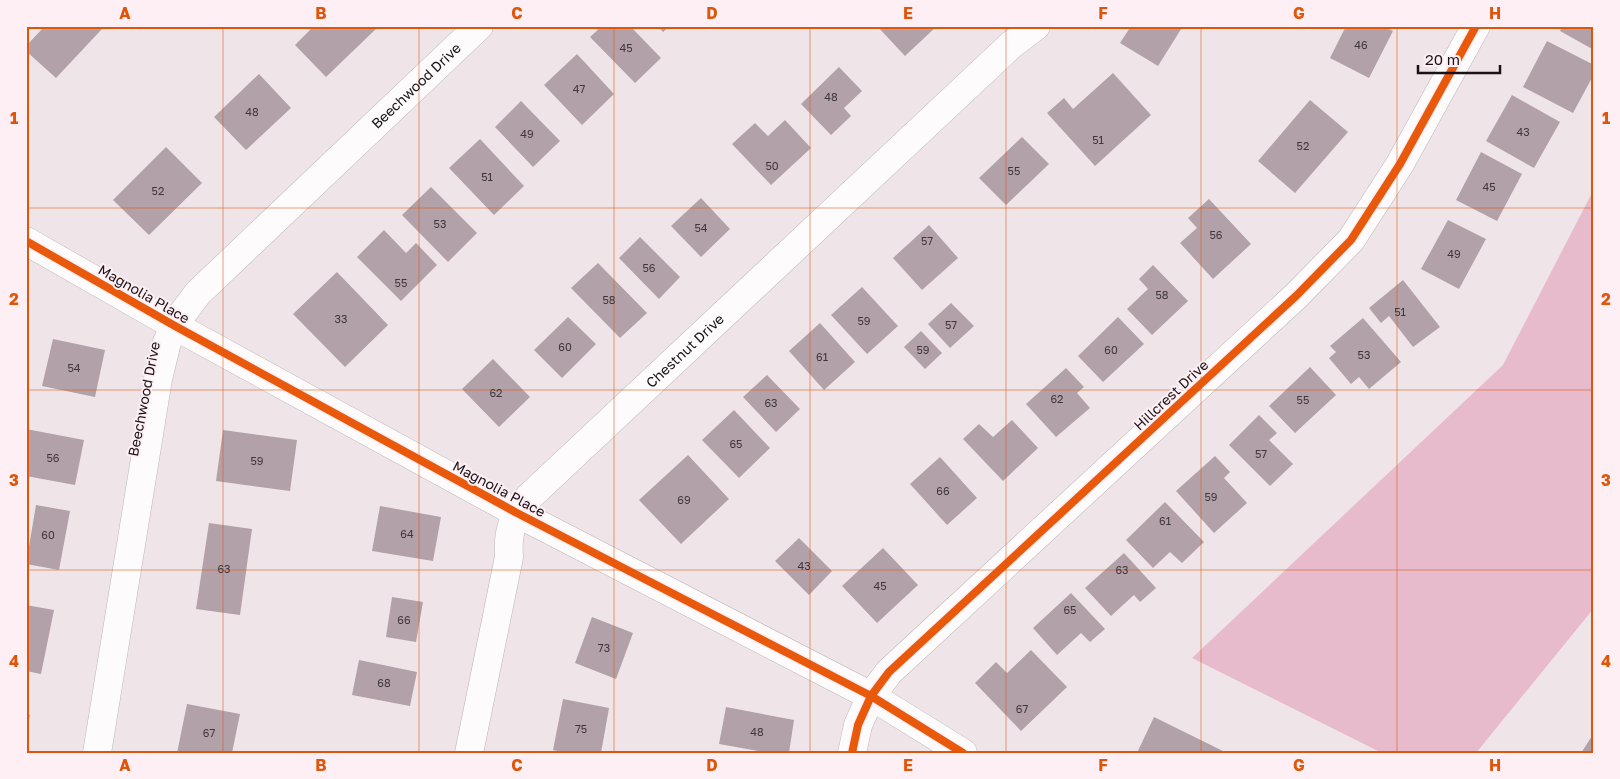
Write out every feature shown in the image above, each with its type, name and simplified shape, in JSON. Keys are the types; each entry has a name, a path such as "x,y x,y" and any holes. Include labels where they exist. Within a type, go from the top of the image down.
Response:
{"street":[{"name":"Beechwood Drive","path":"98,753 158,379 167,342 175,326 198,293 480,26"},
{"name":"Chestnut Drive","path":"469,753 509,558 510,530 517,513 529,497 1011,45 1036,26"},
{"name":"Hillcrest Drive","path":"852,753 858,724 871,696 888,672 1296,296 1351,240 1400,164 1476,26"},
{"name":"Magnolia Place","path":"26,241 175,326 517,513 871,696 963,753"}],"shaded area":[{"path":"1594,189 1594,608 1476,753 1382,753 1192,658 1503,365"}],"building":[{"path":"45,26 99,26 102,29 56,78 26,51 26,46"},
{"path":"314,26 379,26 326,77 295,45"},
{"path":"602,26 630,26 661,58 635,83 590,37"},
{"path":"658,26 670,26 663,32"},
{"path":"877,26 937,26 905,56"},
{"path":"1131,26 1183,26 1158,66 1120,43"},
{"path":"1346,26 1382,26 1393,31 1369,78 1330,58"},
{"path":"1563,26 1594,26 1594,50 1560,31"},
{"path":"1547,41 1594,65 1594,74 1573,113 1523,87"},
{"path":"577,54 614,94 582,125 544,85"},
{"path":"839,67 862,91 844,108 851,116 831,135 801,104"},
{"path":"1113,73 1151,115 1095,166 1047,113 1064,98 1073,109"},
{"path":"259,74 291,108 246,150 214,117"},
{"path":"1512,95 1560,122 1534,168 1486,141"},
{"path":"1310,100 1348,132 1295,193 1258,161"},
{"path":"521,101 560,141 533,167 495,127"},
{"path":"785,120 811,148 771,185 732,144 755,123 768,136"},
{"path":"1022,137 1049,164 1006,205 979,178"},
{"path":"480,139 524,186 494,215 449,168"},
{"path":"166,147 202,183 149,235 113,200"},
{"path":"1481,152 1522,174 1497,221 1456,200"},
{"path":"431,187 477,233 448,262 402,215"},
{"path":"701,198 730,229 701,257 671,226"},
{"path":"1209,199 1251,244 1213,279 1180,243 1197,228 1188,218"},
{"path":"1448,220 1486,239 1459,289 1421,269"},
{"path":"929,225 958,258 922,290 893,258"},
{"path":"384,230 406,253 416,243 437,265 401,301 357,257"},
{"path":"640,237 680,277 659,299 619,258"},
{"path":"598,263 647,313 620,338 571,288"},
{"path":"1153,265 1188,301 1152,335 1127,309 1148,289 1139,279"},
{"path":"337,272 388,325 345,367 293,314"},
{"path":"1403,280 1440,327 1413,347 1389,316 1381,323 1369,308"},
{"path":"862,287 898,326 867,354 831,315"},
{"path":"951,303 974,326 950,348 928,324"},
{"path":"568,317 596,344 562,378 534,350"},
{"path":"1118,317 1144,344 1103,382 1078,356"},
{"path":"1363,318 1401,362 1369,389 1359,377 1351,384 1329,358 1336,352 1330,346"},
{"path":"820,323 855,362 824,390 789,351"},
{"path":"921,331 942,353 925,369 904,347"},
{"path":"53,339 105,350 95,397 42,386"},
{"path":"493,359 530,397 499,427 462,389"},
{"path":"1310,367 1336,395 1295,433 1269,406"},
{"path":"1066,368 1084,387 1077,393 1090,408 1056,437 1026,404"},
{"path":"767,375 800,409 776,432 743,397"},
{"path":"734,410 770,448 739,478 702,440"},
{"path":"1259,415 1277,433 1269,440 1293,464 1270,486 1229,445"},
{"path":"1012,420 1038,448 1003,481 963,439 979,424 993,437"},
{"path":"26,429 84,440 75,485 26,476"},
{"path":"223,430 297,440 290,491 216,481"},
{"path":"688,455 729,499 681,544 639,500"},
{"path":"1215,456 1230,472 1224,478 1247,503 1214,533 1176,491"},
{"path":"940,457 977,498 947,525 910,484"},
{"path":"1165,502 1204,542 1182,563 1170,552 1153,568 1126,540"},
{"path":"36,505 70,511 59,570 26,564"},
{"path":"380,506 441,517 433,561 372,551"},
{"path":"209,523 252,529 240,615 196,609"},
{"path":"799,538 832,571 809,595 775,561"},
{"path":"883,548 918,585 877,623 842,586"},
{"path":"1124,553 1156,588 1140,602 1134,595 1111,616 1085,588"},
{"path":"1071,593 1105,629 1090,642 1081,633 1057,655 1033,628"},
{"path":"392,597 423,602 416,642 386,637"},
{"path":"26,605 54,610 41,674 26,671"},
{"path":"592,617 633,633 616,679 575,663"},
{"path":"1031,650 1067,687 1021,731 975,683 996,662 1007,673"},
{"path":"359,660 417,672 410,706 352,695"},
{"path":"563,699 609,708 601,753 566,753 553,750"},
{"path":"187,704 240,714 232,753 177,753"},
{"path":"726,707 794,720 789,753 770,753 719,744"},
{"path":"26,714 30,715 27,728 26,728"},
{"path":"1154,717 1223,751 1222,753 1137,753"},
{"path":"1594,733 1594,753 1581,753"}],"cycle path":[{"path":"852,753 858,725 871,696 889,672 1296,296 1351,240 1400,164 1476,26"},
{"path":"26,241 175,326 517,513 871,696 963,753"}]}
